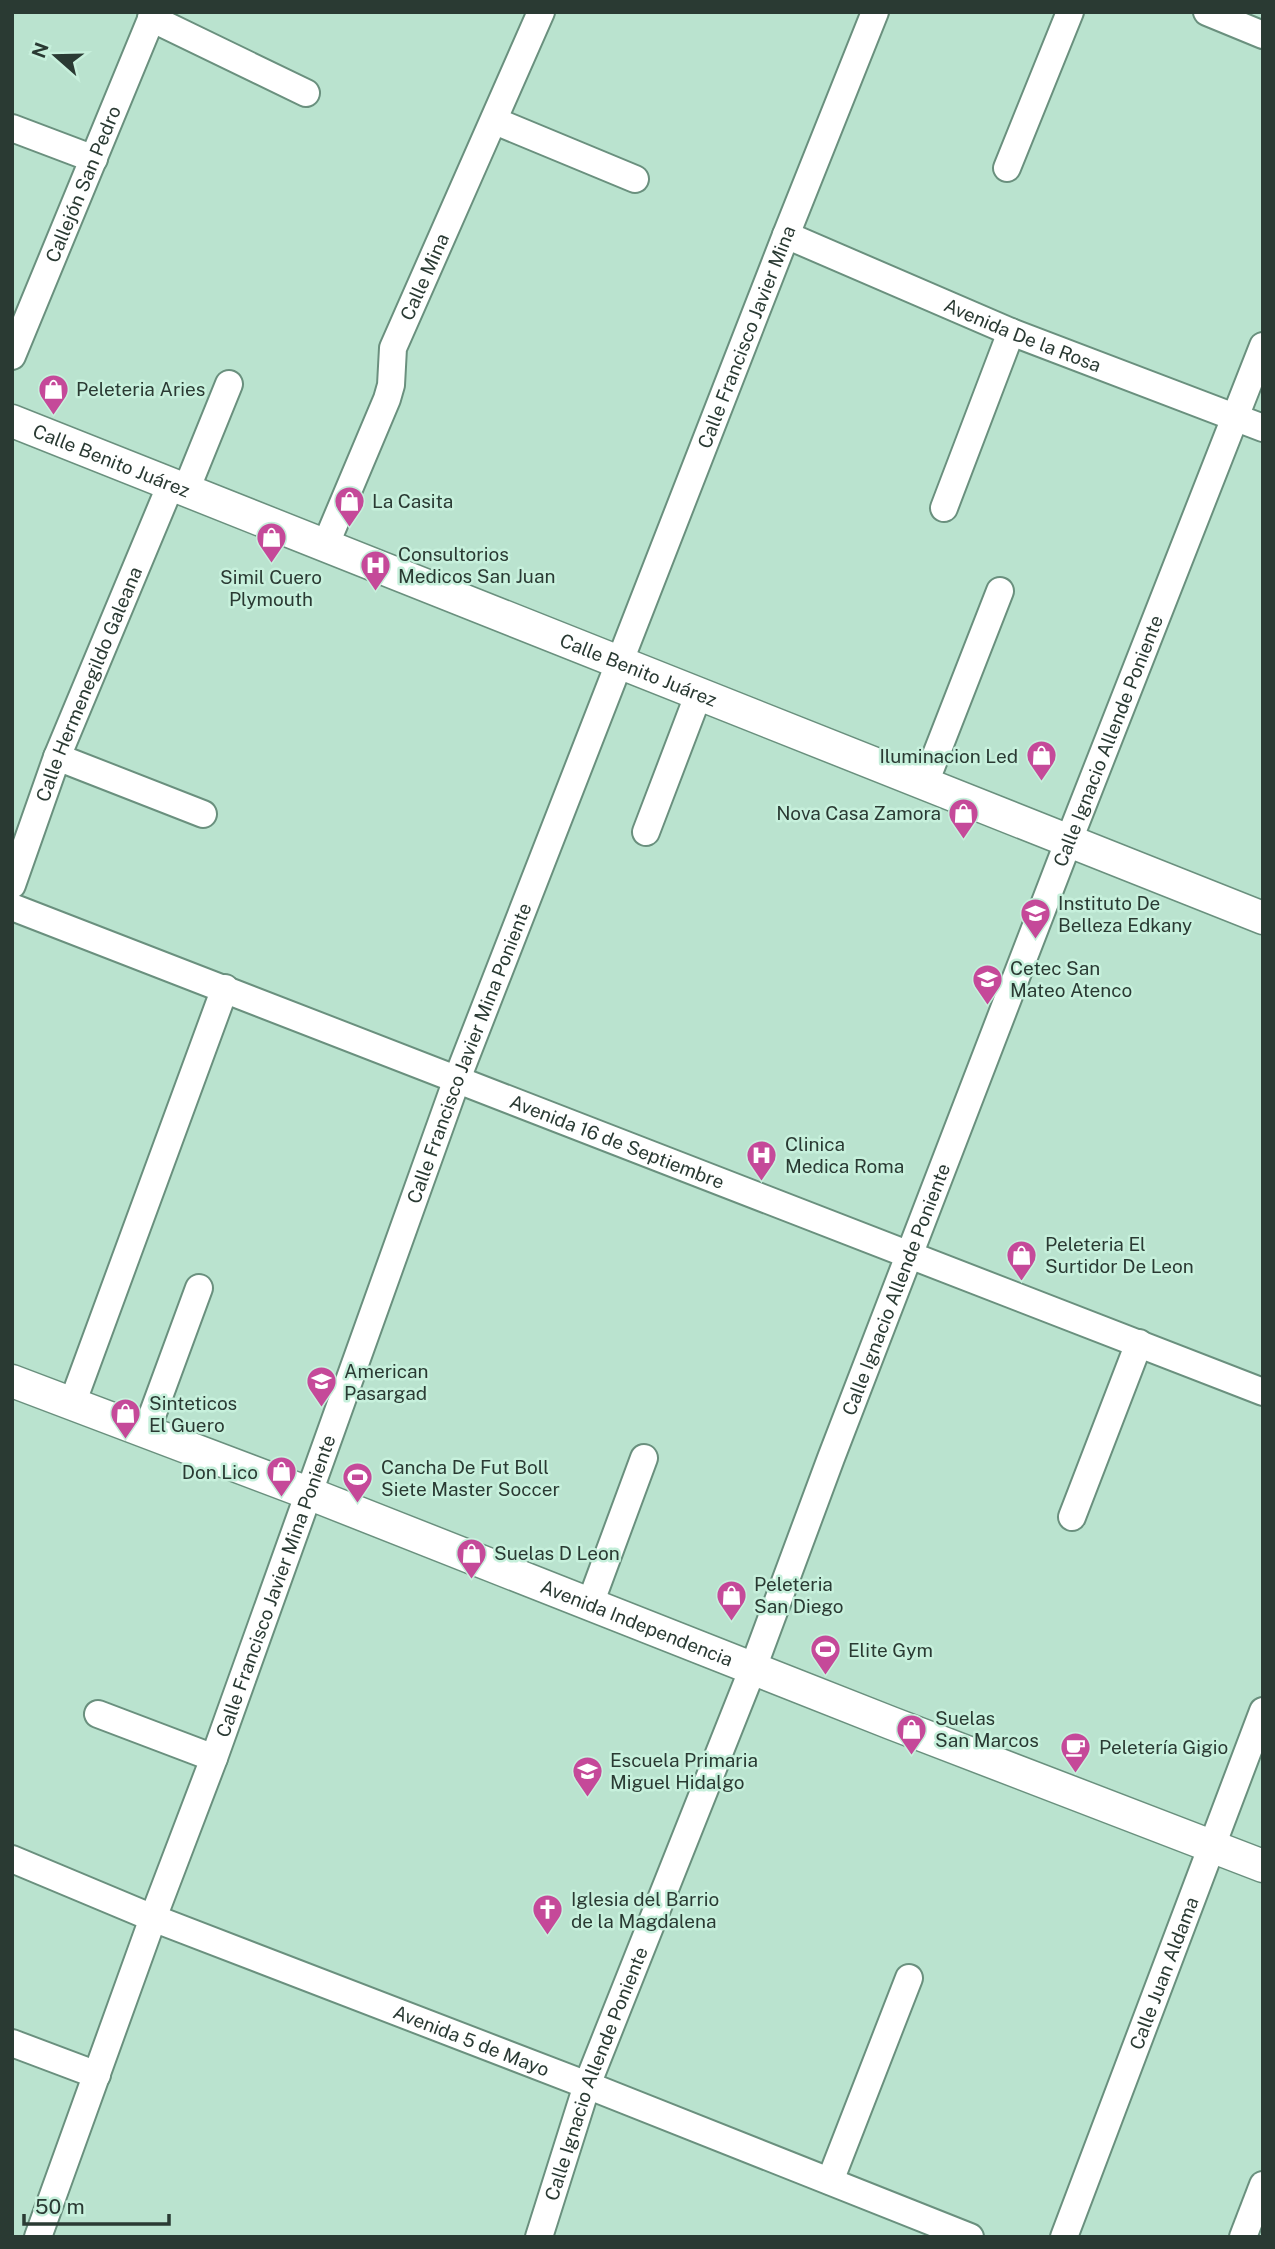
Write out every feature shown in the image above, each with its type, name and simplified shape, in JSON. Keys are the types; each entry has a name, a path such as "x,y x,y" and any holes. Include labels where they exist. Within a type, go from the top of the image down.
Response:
{"main road":[{"name":"Calle Benito Juárez","path":"12,421 1263,918"},
{"name":"Avenida Independencia","path":"12,1381 308,1493 1263,1866"}],"street":[{"name":"Calle Mina","path":"325,546 387,399 391,385 393,348 541,12"},
{"name":"Calle Francisco Javier Mina","path":"619,661 875,12"},
{"path":"1007,168 1070,12"},
{"path":"1207,12 1263,36"},
{"path":"152,15 306,93"},
{"name":"Callejón San Pedro","path":"12,356 152,15"},
{"path":"495,121 635,179"},
{"path":"12,128 94,159"},
{"name":"Avenida De la Rosa","path":"786,235 1011,332 1263,428"},
{"path":"944,508 1011,332"},
{"name":"Calle Ignacio Allende Poniente","path":"538,2237 587,2085 753,1668 1069,840 1263,345"},
{"name":"Calle Hermenegildo Galeana","path":"12,885 57,757 178,487 229,384"},
{"path":"925,783 1000,591"},
{"name":"Calle Francisco Javier Mina Poniente","path":"38,2237 153,1918 215,1758 457,1079 619,661"},
{"path":"646,832 699,693"},
{"path":"57,757 203,814"},
{"name":"Avenida 16 de Septiembre","path":"12,906 1263,1392"},
{"path":"72,1404 225,988"},
{"path":"146,1432 199,1288"},
{"path":"1072,1517 1139,1343"},
{"path":"590,1604 644,1458"},
{"name":"Calle Juan Aldama","path":"1064,2237 1263,1711"},
{"path":"98,1714 215,1758"},
{"name":"Avenida 5 de Mayo","path":"12,1859 153,1918 587,2085 970,2237"},
{"path":"830,2181 909,1978"},
{"path":"12,2043 97,2075"},
{"path":"1243,2237 1263,2185"}],"place":[{"name":"Peleteria Aries","path":"53,416"},
{"name":"La Casita","path":"349,528"},
{"name":"Simil Cuero Plymouth","path":"271,565"},
{"name":"Consultorios Medicos San Juan","path":"375,592"},
{"name":"Iluminacion Led","path":"1041,783"},
{"name":"Nova Casa Zamora","path":"964,840"},
{"name":"Instituto De Belleza Edkany","path":"1035,941"},
{"name":"Cetec San Mateo Atenco","path":"987,1006"},
{"name":"Clinica Medica Roma","path":"762,1182"},
{"name":"Peleteria El Surtidor De Leon","path":"1022,1282"},
{"name":"American Pasargad","path":"321,1409"},
{"name":"Sinteticos El Guero","path":"126,1441"},
{"name":"Don Lico","path":"281,1499"},
{"name":"Cancha De Fut Boll Siete Master Soccer","path":"358,1505"},
{"name":"Suelas D Leon","path":"471,1580"},
{"name":"Peleteria San Diego","path":"731,1622"},
{"name":"Elite Gym","path":"825,1677"},
{"name":"Suelas San Marcos","path":"912,1756"},
{"name":"Peletería Gigio","path":"1076,1774"},
{"name":"Escuela Primaria Miguel Hidalgo","path":"587,1798"},
{"name":"Iglesia del Barrio de la Magdalena","path":"548,1937"}]}
